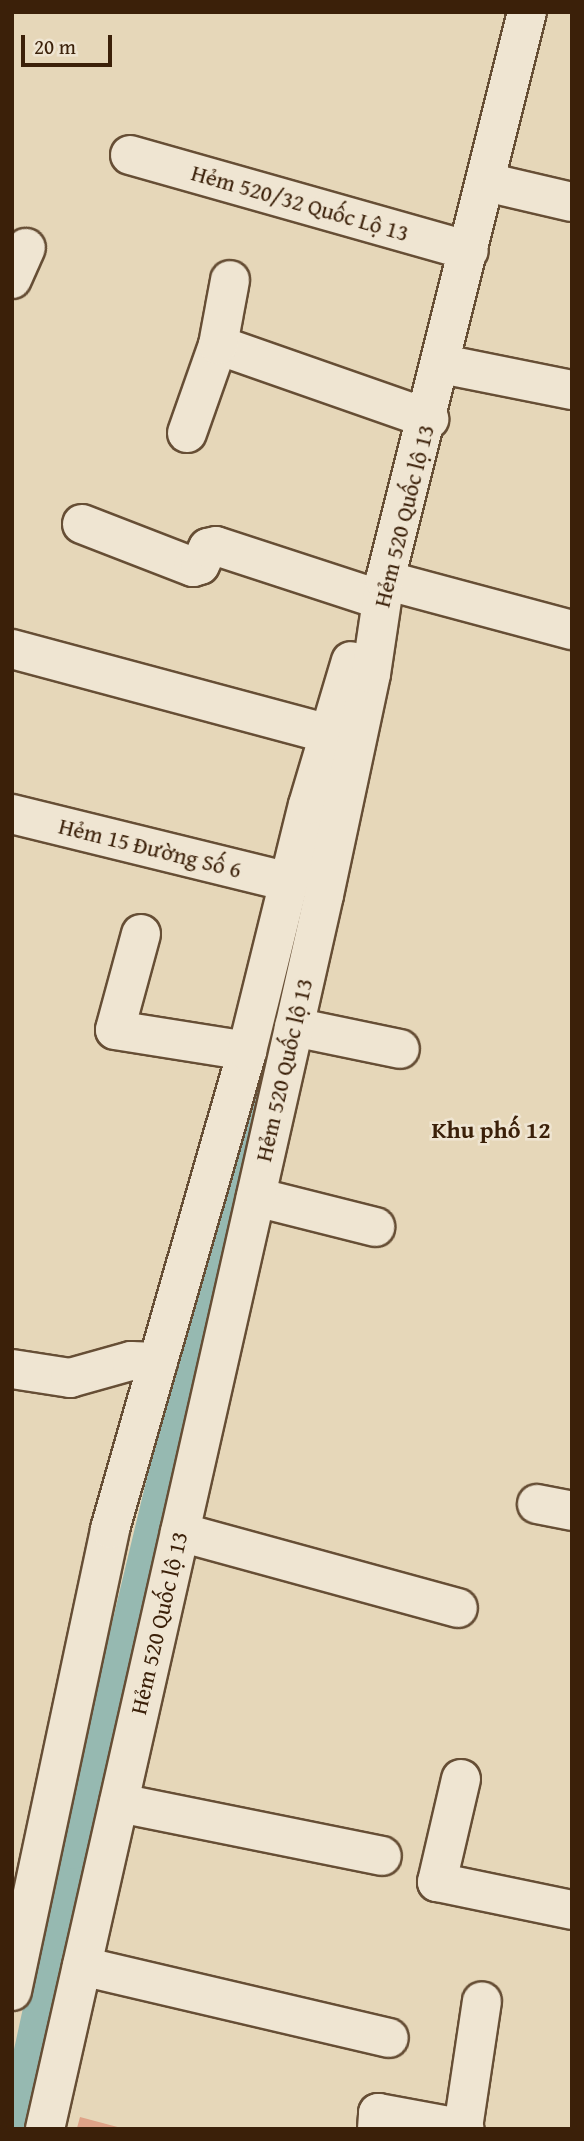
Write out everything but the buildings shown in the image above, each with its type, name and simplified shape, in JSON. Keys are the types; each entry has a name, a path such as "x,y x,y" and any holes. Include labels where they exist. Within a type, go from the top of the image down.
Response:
{"street":[{"name":"Hẻm 520 Quốc lộ 13","path":"45,2129 294,1027 368,687 381,601 429,419 527,12"},
{"name":"Hẻm 520/32 Quốc Lộ 13","path":"130,155 469,251"},
{"path":"486,182 572,202"},
{"path":"187,433 218,345 230,280"},
{"path":"218,345 429,419"},
{"path":"442,364 572,390"},
{"path":"82,524 193,567 200,565 208,548 216,546 381,601 572,629"},
{"path":"15,1972 25,1880 110,1530 247,1051 288,882 349,663 381,601"},
{"path":"12,649 329,734"},
{"name":"Hẻm 15 Đường Số 6","path":"12,814 288,882"},
{"path":"141,934 115,1030 247,1051"},
{"path":"294,1027 400,1049"},
{"path":"256,1198 375,1227"},
{"path":"12,1369 70,1378 131,1361 158,1363"},
{"path":"180,1532 458,1608"},
{"path":"461,1779 437,1882 572,1910"},
{"path":"119,1803 382,1856"},
{"path":"82,1966 389,2038"},
{"path":"377,2129 379,2113 464,2129 482,2001"}],"waterway":[{"path":"13,2129 73,1853 287,965"}],"district":[{"name":"Khu phố 12","path":"491,1130"}]}
